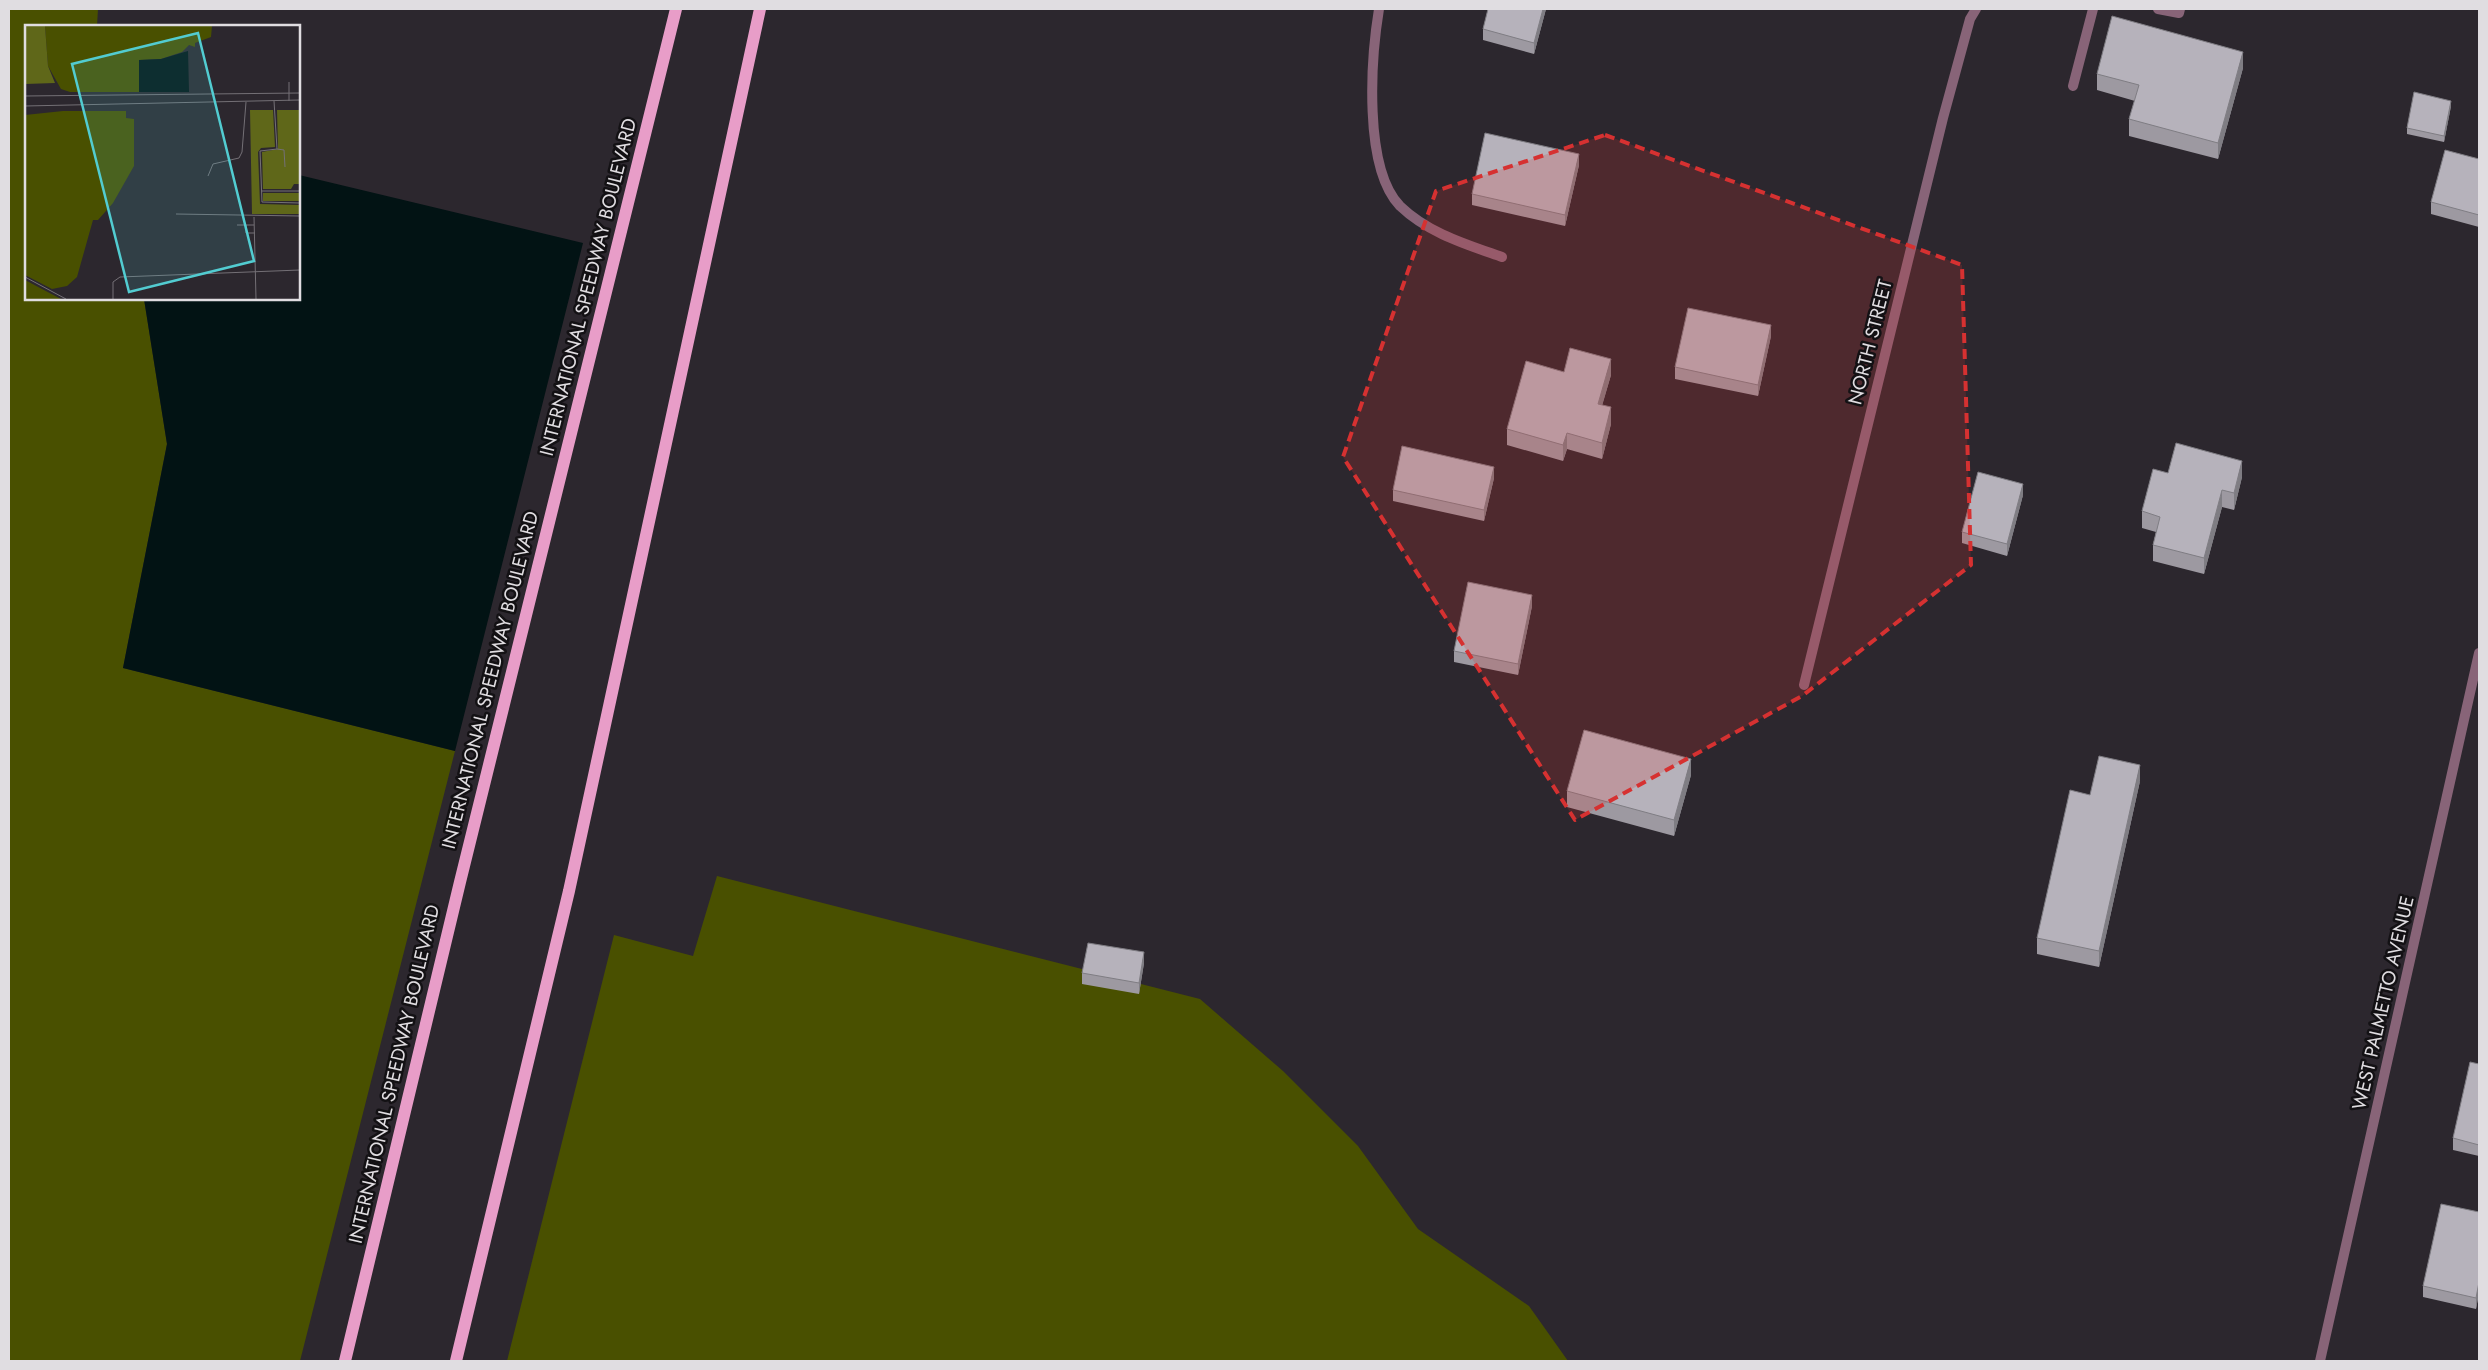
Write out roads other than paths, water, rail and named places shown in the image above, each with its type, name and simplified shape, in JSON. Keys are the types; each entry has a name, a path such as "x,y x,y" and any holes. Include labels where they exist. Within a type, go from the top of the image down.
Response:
{"main road":[{"name":"INTERNATIONAL SPEEDWAY BOULEVARD","path":"345,1361 460,882 676,9"},
{"path":"456,1361 569,891 760,9"}],"street":[{"path":"1379,9 1375,31 1371,115 1382,176 1399,205 1440,235 1502,257"},
{"name":"NORTH STREET","path":"1804,685 1943,118 1970,19 1976,9"},
{"path":"2073,86 2094,9"},
{"path":"2158,9 2179,13 2180,9"},
{"name":"WEST PALMETTO AVENUE","path":"2320,1361 2479,653"}]}
